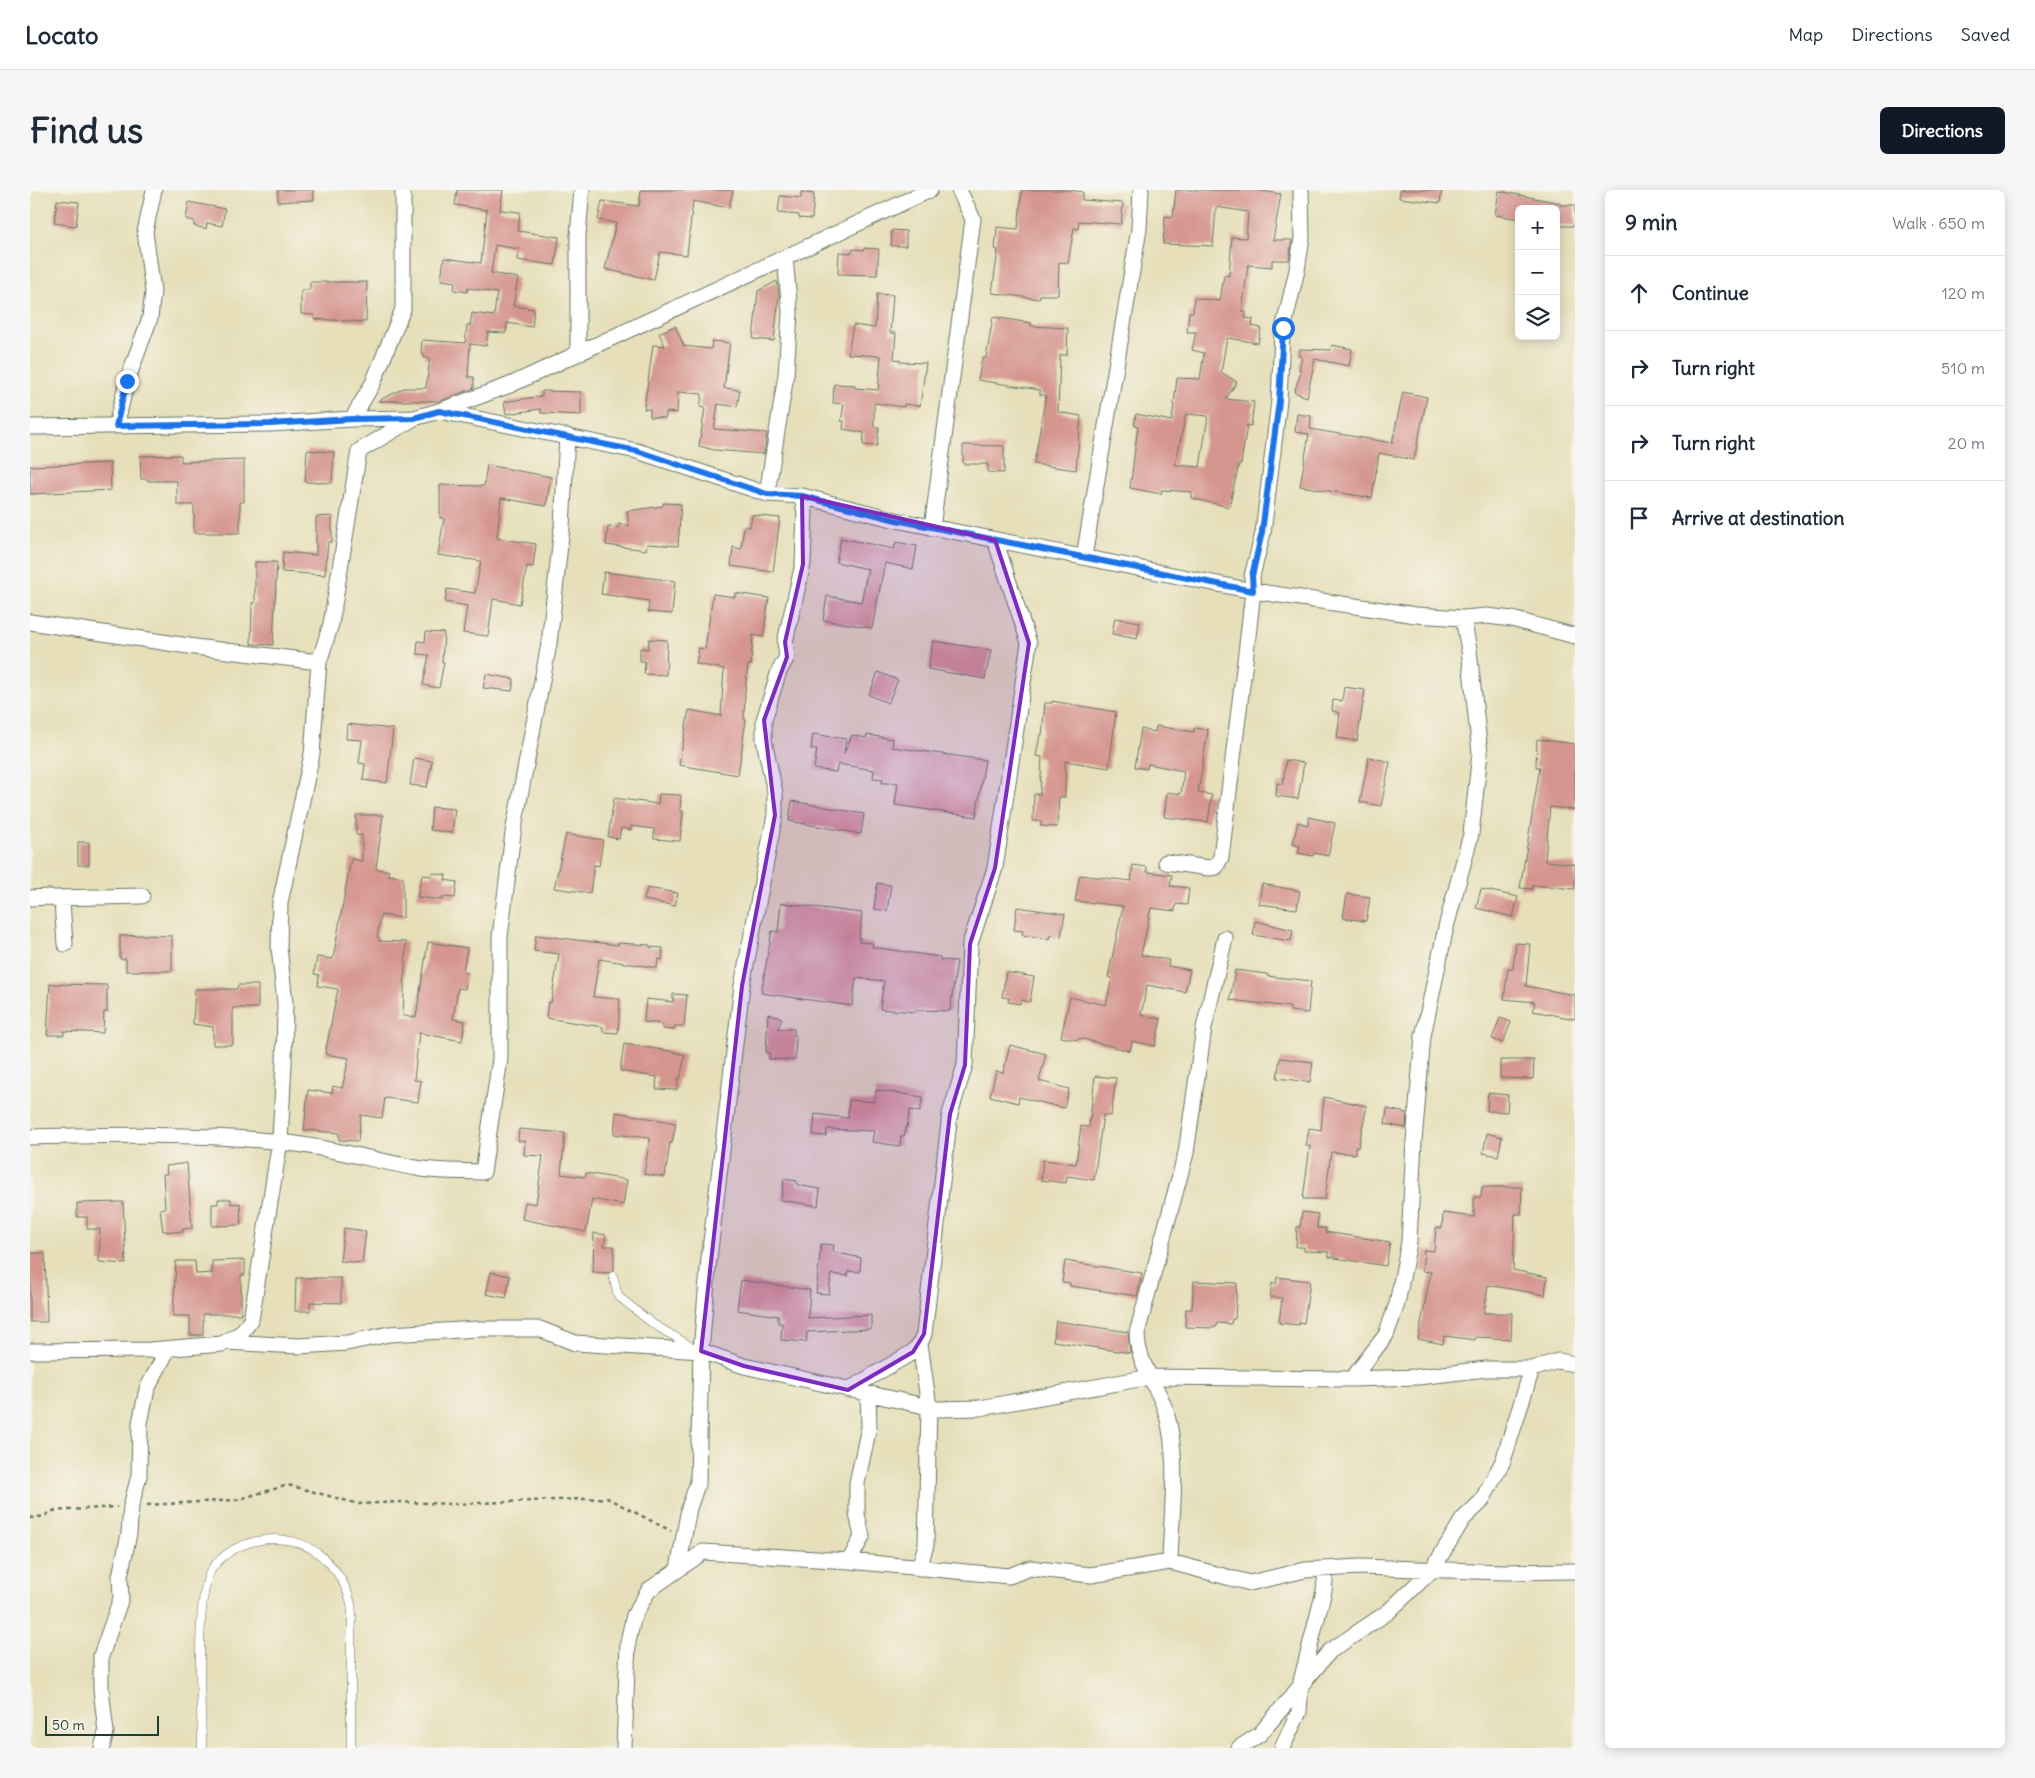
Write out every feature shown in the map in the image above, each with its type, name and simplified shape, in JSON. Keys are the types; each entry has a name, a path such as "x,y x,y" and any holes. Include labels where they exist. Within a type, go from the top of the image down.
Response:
{"street":[{"path":"116,426 127,381 150,318 153,291 145,232 154,190"},
{"path":"352,419 373,383 403,309 403,190"},
{"path":"578,353 578,235 582,190"},
{"path":"30,427 270,424 352,419 414,418 439,411 510,385 930,190"},
{"path":"932,528 973,219 959,190"},
{"path":"1084,558 1139,229 1141,190"},
{"path":"1166,862 1209,868 1216,866 1221,858 1253,591 1252,576 1262,532 1279,401 1282,334 1297,270 1302,238 1302,190"},
{"path":"767,494 786,375 790,312 785,257"},
{"path":"439,411 637,451 767,494 802,496 932,528 1253,591 1416,615 1462,618 1487,616 1512,619 1575,636"},
{"path":"226,1342 242,1332 251,1320 280,1141 285,1003 279,947 280,904 312,754 319,662 331,624 359,451 414,418"},
{"path":"30,1137 132,1135 280,1141 339,1150 390,1163 425,1169 483,1172 500,1059 500,937 513,833 549,644 562,527 567,436"},
{"path":"678,1569 689,1508 698,1482 701,1351 710,1248 742,986 775,815 775,793 764,740 764,720 779,671 787,656 785,642 803,564 805,513 802,496"},
{"path":"919,1568 926,1545 928,1408 920,1344 925,1324 950,1114 965,1065 970,944 994,868 1029,644 994,540"},
{"path":"1352,1378 1386,1335 1398,1304 1409,1242 1414,1141 1423,1036 1446,927 1471,834 1480,753 1470,650 1462,618"},
{"path":"30,622 196,647 319,662"},
{"path":"30,898 142,896"},
{"path":"56,898 62,902 65,944"},
{"path":"1170,1562 1173,1451 1166,1411 1137,1350 1137,1333 1186,1153 1204,1028 1225,938"},
{"path":"30,1351 168,1349 226,1342 299,1346 346,1343 389,1334 478,1329 540,1329 575,1343 701,1351 744,1366 928,1408 980,1408 1150,1377 1352,1378 1418,1376 1486,1370 1532,1369 1558,1361 1575,1364"},
{"path":"848,1390 913,1352 920,1344"},
{"path":"102,1748 106,1732 101,1689 101,1656 121,1598 120,1576 129,1534 131,1506 139,1476 140,1422 147,1389 168,1349"},
{"path":"1239,1748 1260,1734 1330,1651 1388,1612 1432,1570 1463,1519 1481,1502 1503,1461 1532,1369"},
{"path":"849,1561 862,1537 857,1514 857,1483 869,1427 868,1395"},
{"path":"624,1748 628,1642 634,1615 649,1590 703,1552 849,1561 1009,1576 1030,1568 1091,1575 1170,1562 1250,1583 1305,1570 1360,1567 1504,1572 1575,1571"},
{"path":"1282,1748 1299,1712 1300,1686 1324,1590 1326,1569"}],"lane":[{"path":"612,1276 618,1296 653,1324 701,1351"},
{"path":"202,1748 201,1619 204,1590 212,1568 229,1552 250,1542 281,1538 308,1546 337,1571 351,1601 351,1748"}],"path":[{"path":"30,1518 45,1516 51,1511 236,1500 288,1485 359,1504 400,1502 453,1504 607,1498 684,1537"}],"highlighted area":[{"path":"802,496 995,540 1029,643 995,868 970,944 965,1065 950,1114 924,1334 913,1352 848,1390 744,1366 701,1351 742,986 775,815 764,720 787,657 785,642 803,564"}],"building":[{"path":"278,190 313,190 314,200 278,202"},
{"path":"457,190 503,190 500,210 520,212 518,231 559,237 555,265 517,260 519,249 495,245 491,273 518,278 513,306 534,309 532,327 507,323 506,333 488,332 486,346 470,344 468,377 474,377 474,388 440,401 378,401 404,388 426,388 430,358 424,358 424,353 421,353 422,340 465,343 467,325 470,325 472,313 494,316 497,293 468,288 467,292 454,290 455,282 441,280 444,258 481,263 487,210 455,205"},
{"path":"641,190 733,190 729,208 693,201 687,255 660,252 654,280 605,269 616,223 598,220 602,201 639,206"},
{"path":"1022,190 1069,190 1083,192 1082,200 1123,203 1121,224 1079,221 1078,229 1074,228 1068,263 1059,262 1058,295 1040,295 1039,299 992,293 998,250 995,249 997,227 1018,229"},
{"path":"1176,190 1255,190 1281,194 1273,240 1292,240 1289,260 1272,260 1272,267 1248,265 1242,312 1246,312 1245,318 1253,319 1252,326 1261,328 1258,343 1227,338 1221,372 1237,382 1226,399 1254,402 1251,426 1247,425 1241,464 1239,464 1229,507 1191,498 1192,492 1162,490 1161,494 1130,488 1138,426 1134,425 1136,414 1172,421 1177,378 1200,379 1204,353 1192,350 1196,332 1187,332 1189,312 1193,312 1194,298 1220,301 1224,275 1229,276 1232,237 1246,238 1248,212 1216,207 1213,246 1163,244 1165,216 1173,217","holes":["1186,414 1208,416 1200,467 1175,465"]},
{"path":"1400,190 1442,190 1440,203 1399,198"},
{"path":"1499,191 1560,203 1560,205 1515,205 1515,218 1495,215"},
{"path":"801,192 814,194 812,219 799,218 799,215 778,213 780,196 801,198"},
{"path":"57,200 79,202 76,226 54,223"},
{"path":"189,202 225,209 222,226 207,223 206,229 194,226 194,221 186,219"},
{"path":"1560,205 1575,205 1575,226 1560,226"},
{"path":"892,230 906,231 906,246 891,246"},
{"path":"864,248 879,249 877,275 838,274 839,252 852,253 853,249 864,250"},
{"path":"777,281 779,296 774,341 753,339 758,291"},
{"path":"310,282 367,282 366,322 314,319 314,315 301,314 301,290 310,290"},
{"path":"877,294 893,295 890,333 896,333 894,359 900,360 900,362 926,363 920,406 904,404 904,407 874,403 874,427 879,427 877,446 863,445 864,433 843,429 844,421 841,421 844,404 833,403 834,384 855,385 855,388 878,390 881,356 848,354 853,325 875,328"},
{"path":"993,317 1031,323 1031,326 1068,328 1067,355 1060,355 1058,412 1081,416 1076,470 1034,464 1046,395 1040,395 1040,390 978,380 982,358 986,358"},
{"path":"675,326 684,346 711,349 712,341 730,343 724,388 740,390 737,407 718,404 714,429 767,433 764,454 714,450 699,446 705,408 700,407 702,394 678,392 677,413 666,412 666,418 650,417 650,409 644,409 653,345 665,346 659,333"},
{"path":"1332,345 1352,349 1349,366 1315,359 1307,397 1294,392 1302,370 1299,370 1302,357 1299,356 1300,349 1331,350"},
{"path":"542,391 581,392 581,415 541,413 541,409 506,414 504,402 542,396"},
{"path":"1403,392 1427,397 1414,460 1379,453 1372,498 1300,486 1309,434 1295,432 1297,414 1311,416 1310,429 1392,443"},
{"path":"963,445 1004,446 1004,473 988,472 988,464 963,464"},
{"path":"307,450 334,452 332,483 305,482"},
{"path":"181,455 181,462 244,460 244,502 240,502 240,533 194,533 194,505 177,505 177,481 148,481 148,479 141,479 140,456"},
{"path":"110,463 111,490 30,494 30,466"},
{"path":"487,465 551,477 546,506 501,498 497,538 536,544 533,567 527,566 520,604 493,599 488,636 463,633 467,606 445,602 447,589 475,593 481,561 438,555 444,518 440,518 440,485 484,486"},
{"path":"663,503 681,504 678,546 647,544 646,550 606,545 608,527 618,528 619,524 629,526 627,511 663,506"},
{"path":"752,515 780,518 773,572 731,566 733,547 741,549 744,526 750,527"},
{"path":"332,516 332,542 328,542 325,575 282,572 283,552 316,555 316,517"},
{"path":"841,538 894,549 896,542 917,546 913,569 885,563 872,628 823,620 827,596 861,602 868,569 836,562"},
{"path":"255,562 277,562 273,645 251,644 252,603 255,603"},
{"path":"604,572 675,581 672,614 648,612 649,601 601,594"},
{"path":"735,593 769,598 763,637 753,635 751,665 748,665 745,691 744,719 746,720 738,775 679,765 689,710 721,716 724,669 696,664 699,648 705,649 713,594 735,597"},
{"path":"1115,618 1140,622 1137,639 1112,634"},
{"path":"426,632 444,633 442,662 444,662 439,688 423,685 429,655 417,654 418,641 425,642"},
{"path":"649,639 667,640 666,675 644,674 645,661 640,661 640,648 648,649"},
{"path":"933,641 991,650 985,679 928,669"},
{"path":"878,672 898,680 888,703 869,695"},
{"path":"486,674 514,679 512,691 483,688"},
{"path":"1344,687 1365,690 1357,741 1337,738 1340,713 1332,711 1333,700 1342,701"},
{"path":"1052,701 1116,712 1109,768 1065,761 1065,797 1059,797 1057,827 1041,826 1041,821 1033,821 1034,794 1040,794 1042,757 1036,756 1040,735 1042,735 1045,703 1052,703"},
{"path":"347,724 393,729 387,783 363,780 365,764 359,763 362,740 346,739"},
{"path":"1156,726 1194,732 1194,728 1208,730 1198,793 1212,795 1208,822 1164,817 1167,792 1181,794 1184,771 1148,764 1147,769 1135,767 1141,729 1155,732"},
{"path":"813,734 846,739 844,753 852,735 866,738 867,735 893,739 892,747 985,760 976,817 895,805 898,783 882,783 883,779 873,778 874,770 838,764 836,772 814,769 817,749 811,749"},
{"path":"1537,739 1575,744 1575,810 1550,807 1545,861 1575,864 1575,889 1533,885 1532,889 1520,888 1540,767 1536,767"},
{"path":"1369,757 1390,762 1381,806 1360,802"},
{"path":"414,758 432,761 427,787 410,785"},
{"path":"1286,760 1304,763 1298,799 1276,796 1277,783 1283,784"},
{"path":"659,794 681,795 680,811 683,811 680,841 654,839 654,829 631,826 631,830 621,828 619,839 608,837 614,798 658,804"},
{"path":"792,801 864,814 861,834 789,821"},
{"path":"432,807 455,809 452,833 430,830"},
{"path":"356,815 383,815 376,869 389,871 388,875 403,877 403,918 381,915 377,937 379,941 406,942 403,1016 416,1017 428,942 467,948 463,972 467,973 465,989 458,988 453,1019 465,1021 462,1041 419,1033 414,1080 421,1081 418,1102 385,1098 382,1118 361,1115 358,1141 339,1140 339,1133 304,1130 308,1090 332,1093 333,1086 342,1088 349,1058 325,1054 338,989 318,986 319,975 314,974 317,957 333,959 351,859 362,861 362,835 356,835"},
{"path":"1309,817 1335,823 1328,856 1314,853 1313,856 1298,853 1300,846 1293,844 1298,822 1308,825"},
{"path":"566,834 603,840 599,866 594,865 590,893 554,888"},
{"path":"78,842 89,842 89,865 78,865"},
{"path":"1133,865 1147,867 1147,872 1172,875 1170,886 1189,888 1187,905 1176,904 1175,911 1151,908 1141,955 1169,960 1168,966 1190,970 1185,992 1147,985 1141,1015 1161,1019 1155,1046 1132,1041 1130,1051 1079,1038 1078,1040 1061,1037 1070,997 1106,1005 1112,978 1108,977 1123,906 1075,901 1080,875 1131,881"},
{"path":"433,873 446,875 445,880 457,882 455,898 443,897 443,900 417,897 422,875 432,876"},
{"path":"877,883 891,885 887,911 874,909"},
{"path":"1262,884 1300,891 1297,909 1259,904"},
{"path":"647,888 678,893 675,906 644,900"},
{"path":"1481,889 1518,897 1513,917 1476,908"},
{"path":"1347,894 1370,897 1366,921 1343,918"},
{"path":"781,903 862,913 859,942 873,943 872,947 940,957 940,960 957,961 950,1011 916,1010 916,1012 880,1009 884,981 856,978 852,1006 761,993 772,931 778,932"},
{"path":"1017,907 1065,914 1061,937 1050,935 1049,939 1022,935 1023,931 1014,930"},
{"path":"1255,921 1293,930 1291,941 1253,935"},
{"path":"536,935 618,945 618,943 650,945 650,947 663,948 662,960 658,959 657,968 599,959 593,997 620,999 618,1033 603,1032 603,1027 546,1018 548,1002 551,1003 559,954 534,951"},
{"path":"120,936 172,936 172,971 126,971 126,959 120,959"},
{"path":"1516,943 1530,944 1526,986 1575,995 1575,1019 1533,1011 1535,1002 1504,999 1508,969 1513,969"},
{"path":"1235,970 1311,981 1308,1013 1290,1011 1290,1007 1230,1000"},
{"path":"1006,972 1034,977 1030,1002 1021,1000 1020,1004 1008,1002 1009,998 1002,997"},
{"path":"50,984 107,985 107,1012 104,1012 103,1033 64,1031 64,1035 47,1035"},
{"path":"238,985 258,985 258,1008 233,1008 233,1045 213,1045 213,1027 193,1024 195,989 237,989"},
{"path":"673,994 687,995 684,1026 675,1026 674,1030 663,1029 663,1024 644,1022 646,999 673,1002"},
{"path":"768,1014 782,1018 778,1029 794,1029 794,1036 796,1036 795,1060 769,1059 769,1053 766,1053"},
{"path":"1500,1018 1511,1022 1503,1043 1492,1039"},
{"path":"624,1044 685,1055 680,1079 678,1078 677,1090 656,1089 657,1077 620,1071"},
{"path":"1010,1045 1046,1054 1039,1081 1069,1089 1064,1108 1019,1097 1018,1103 990,1096 996,1071 1003,1073"},
{"path":"1280,1058 1313,1062 1310,1082 1277,1078"},
{"path":"1500,1060 1534,1060 1533,1079 1500,1078"},
{"path":"1095,1076 1116,1078 1111,1116 1103,1115 1094,1180 1067,1176 1066,1183 1041,1180 1043,1160 1076,1164 1081,1126 1089,1127"},
{"path":"876,1090 923,1097 920,1112 910,1110 904,1136 901,1136 900,1146 872,1142 874,1131 827,1129 826,1136 813,1135 815,1114 848,1118 849,1100 874,1102"},
{"path":"1488,1093 1508,1095 1507,1112 1487,1111"},
{"path":"1324,1097 1367,1106 1358,1147 1355,1147 1355,1154 1331,1152 1325,1199 1303,1199 1310,1146 1306,1146 1309,1128 1321,1130"},
{"path":"1387,1109 1407,1113 1406,1128 1385,1124"},
{"path":"616,1112 676,1123 672,1143 670,1143 665,1177 644,1174 650,1138 614,1134"},
{"path":"519,1129 565,1133 561,1174 585,1177 586,1173 627,1180 623,1205 592,1199 586,1232 522,1219 525,1202 536,1204 543,1156 524,1155 525,1141 518,1141"},
{"path":"1487,1133 1502,1137 1498,1156 1483,1153"},
{"path":"187,1163 192,1228 183,1229 183,1232 163,1231 160,1209 165,1208 163,1174 167,1174 166,1166"},
{"path":"784,1179 797,1181 797,1185 820,1189 818,1206 781,1200"},
{"path":"1482,1187 1522,1187 1521,1214 1515,1214 1513,1270 1547,1277 1545,1295 1488,1285 1484,1313 1512,1313 1511,1339 1476,1337 1475,1340 1444,1336 1443,1344 1418,1339 1431,1272 1422,1271 1424,1250 1434,1251 1436,1228 1442,1228 1443,1213 1474,1217 1474,1197 1481,1197"},
{"path":"218,1199 231,1199 231,1204 240,1203 241,1225 212,1226 212,1204 218,1204"},
{"path":"123,1202 126,1264 99,1262 100,1229 87,1229 87,1217 77,1217 77,1203"},
{"path":"1302,1212 1318,1214 1317,1228 1326,1228 1325,1232 1390,1242 1386,1266 1329,1257 1329,1252 1304,1251 1304,1247 1296,1247 1297,1227 1300,1227"},
{"path":"344,1228 366,1231 362,1263 340,1261"},
{"path":"594,1233 606,1235 604,1246 614,1246 614,1271 609,1273 593,1272"},
{"path":"821,1244 834,1245 833,1252 861,1258 860,1272 848,1271 848,1276 831,1274 829,1294 816,1293"},
{"path":"30,1253 45,1253 47,1322 30,1322"},
{"path":"245,1260 245,1275 241,1275 241,1314 203,1314 203,1335 190,1335 190,1316 173,1316 176,1261 195,1261 196,1274 212,1273 212,1261"},
{"path":"1065,1261 1142,1273 1137,1296 1070,1286 1070,1283 1062,1282"},
{"path":"491,1272 510,1276 506,1298 486,1294"},
{"path":"1277,1277 1310,1281 1304,1323 1299,1322 1299,1325 1279,1323 1282,1298 1270,1297 1272,1283 1276,1284"},
{"path":"296,1278 341,1278 341,1303 310,1302 310,1311 295,1311"},
{"path":"741,1280 810,1290 808,1318 871,1315 871,1329 807,1332 806,1342 781,1340 782,1323 778,1323 778,1316 737,1310"},
{"path":"1194,1281 1237,1283 1235,1319 1232,1319 1231,1324 1217,1323 1216,1327 1212,1328 1185,1327 1186,1309 1192,1309"},
{"path":"1056,1321 1128,1332 1130,1353 1053,1341"}],"route":[{"path":"127,381 116,426 270,424 352,419 414,418 439,411 637,451 767,494 802,496 896,520 1253,591 1252,576 1262,532 1279,401 1283,328"}]}
